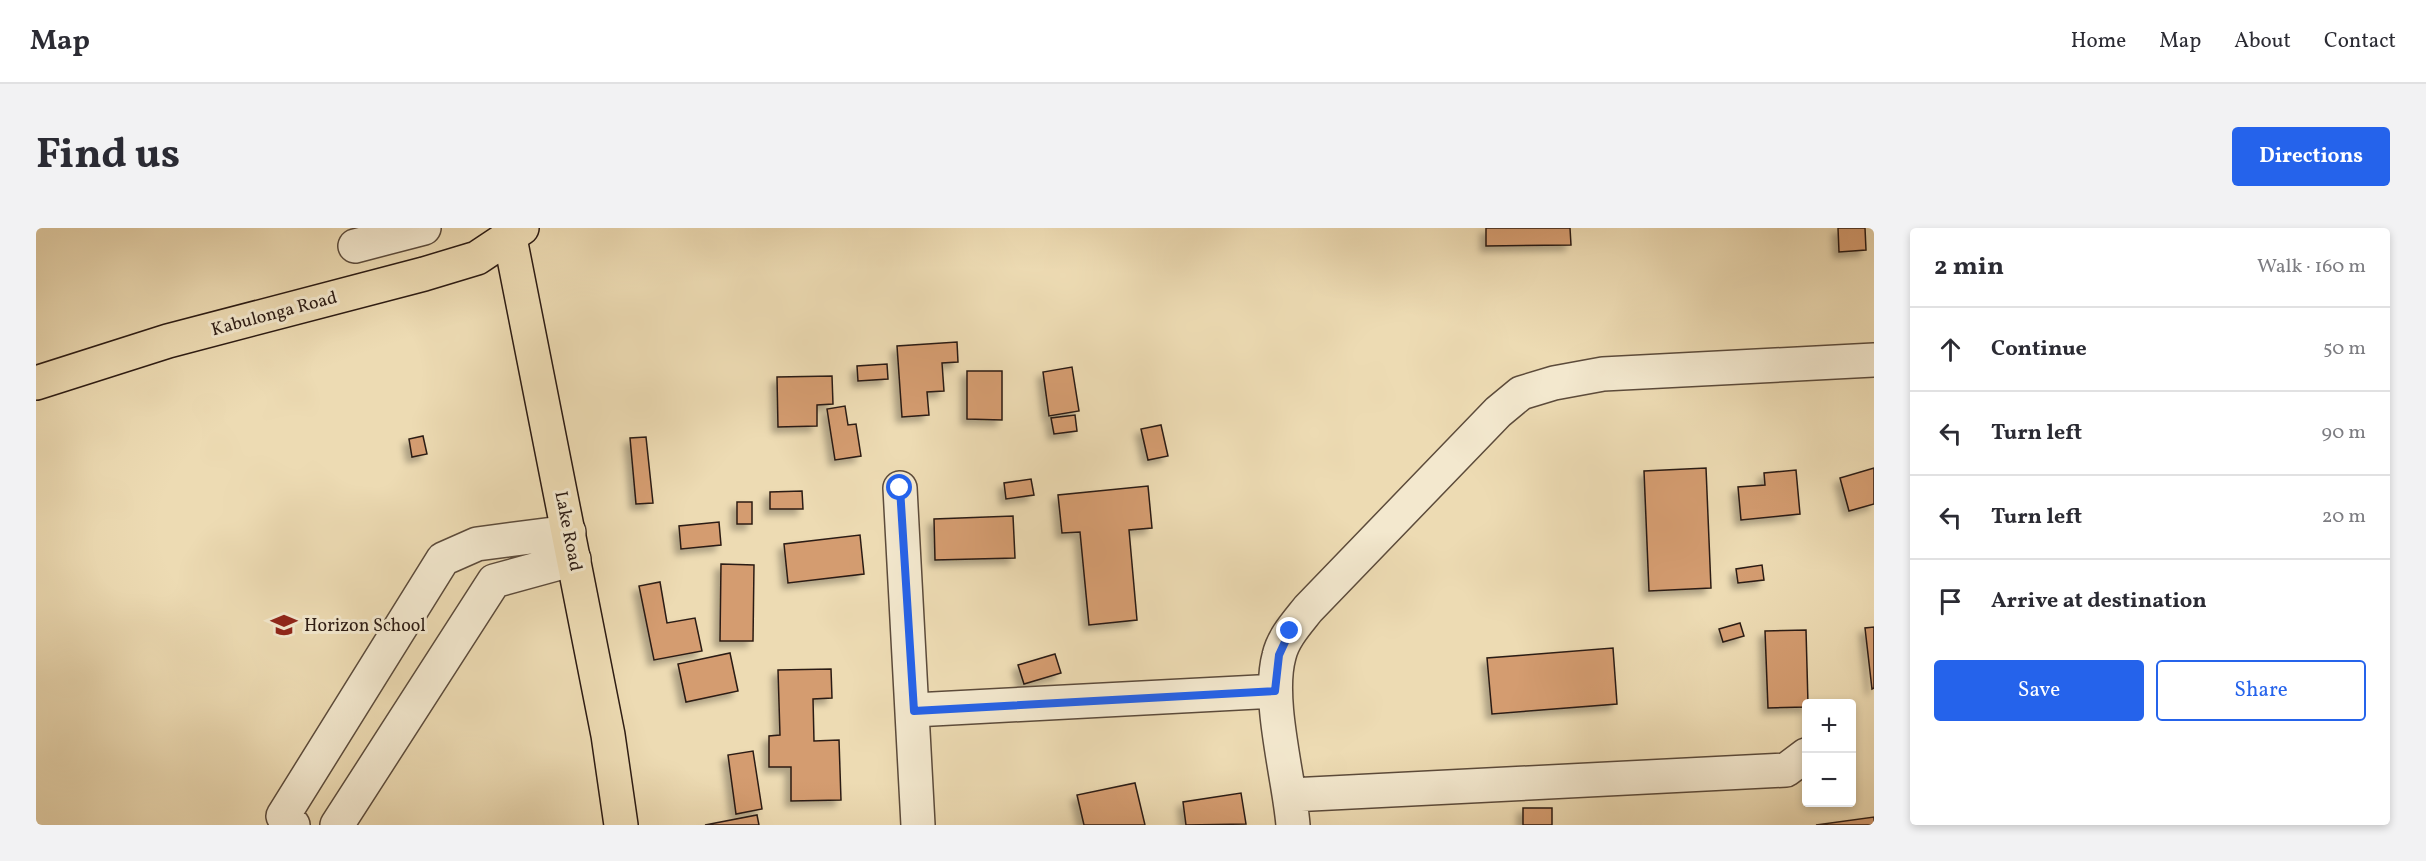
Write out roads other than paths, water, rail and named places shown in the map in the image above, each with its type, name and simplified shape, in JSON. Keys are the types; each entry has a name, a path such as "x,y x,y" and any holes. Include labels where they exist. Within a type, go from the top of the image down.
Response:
{"main road":[{"name":"Kabulonga Road","path":"36,384 168,341 477,258 516,233"},
{"name":"Lake Road","path":"516,233 608,735 621,825"}],"street":[{"path":"364,290 353,237 424,228"},
{"path":"1802,757 1786,770 1292,810 1275,691 1279,655 1290,631 1308,609 1498,412 1521,393 1554,383 1603,374 1874,360"},
{"path":"900,488 914,711 918,825"},
{"path":"294,825 283,816 443,559 477,544 572,545"},
{"path":"337,825 494,581 572,545"},
{"path":"914,711 1275,691"}],"place":[{"name":"Horizon School","path":"284,625"}]}
